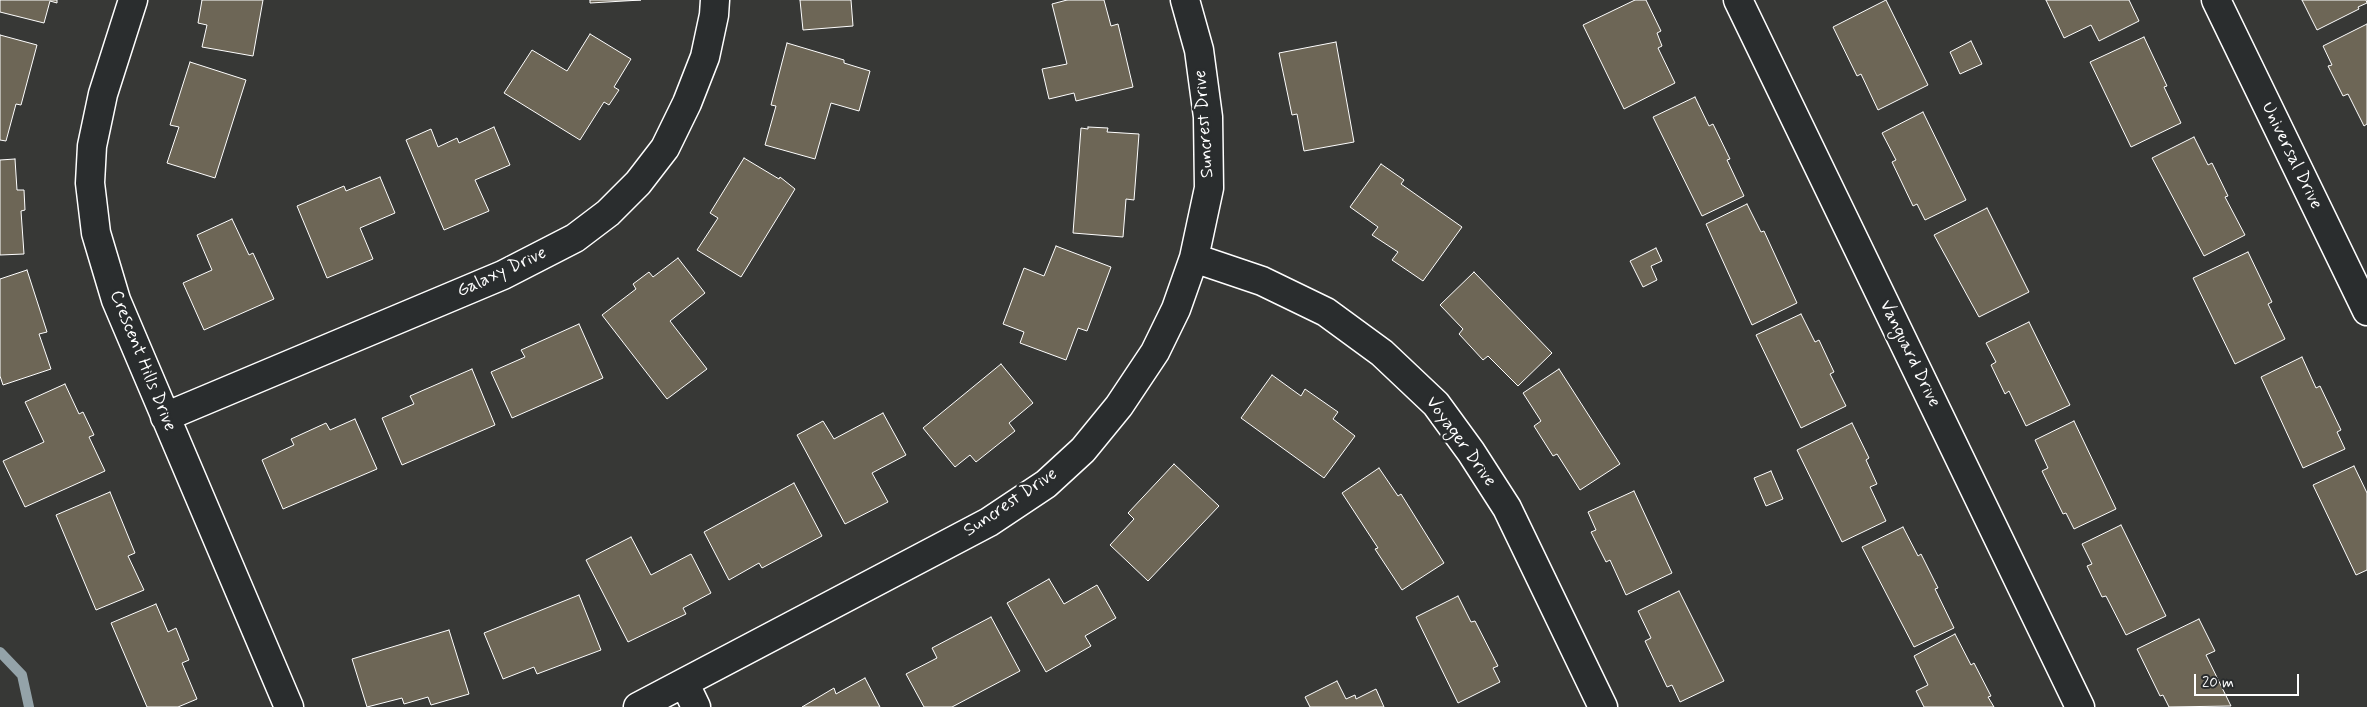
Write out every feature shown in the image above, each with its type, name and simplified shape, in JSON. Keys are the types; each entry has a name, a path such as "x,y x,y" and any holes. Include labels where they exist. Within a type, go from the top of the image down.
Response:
{"street":[{"name":"Crescent Hills Drive","path":"133,0 103,94 92,146 90,183 96,233 116,300 289,707"},
{"name":"Galaxy Drive","path":"165,417 503,275 575,238 608,213 638,183 665,148 687,103 705,58 714,15 715,0"},
{"name":"Suncrest Drive","path":"638,707 690,695 989,522 1046,484 1083,450 1119,406 1155,352 1176,309 1194,258 1209,188 1208,117 1199,50 1185,0"},
{"name":"Vanguard Drive","path":"1738,0 2080,707"},
{"name":"Universal Drive","path":"2216,0 2367,311"},
{"name":"Voyager Drive","path":"1194,258 1262,281 1326,312 1382,353 1436,404 1471,452 1507,508 1603,707"}],"building":[{"path":"0,0 57,0 57,3 50,1 44,23 0,12"},
{"path":"202,0 263,0 253,56 202,47 207,25 198,23"},
{"path":"590,0 641,0 590,3"},
{"path":"800,0 851,0 853,26 803,30"},
{"path":"1067,0 1104,0 1111,26 1118,24 1133,87 1076,101 1074,93 1049,99 1042,69 1067,64 1052,4"},
{"path":"1635,0 1646,0 1661,31 1657,33 1662,46 1658,48 1675,83 1624,109 1583,25"},
{"path":"1886,0 1928,85 1878,110 1861,74 1857,76 1833,27"},
{"path":"2046,0 2129,0 2139,21 2099,41 2091,25 2064,38"},
{"path":"2302,0 2366,0 2367,3 2317,30"},
{"path":"2367,24 2367,124 2364,126 2348,94 2343,96 2328,66 2332,65 2323,46"},
{"path":"590,34 631,59 614,87 619,90 609,105 604,102 580,140 504,93 532,50 567,71"},
{"path":"0,35 37,45 21,105 16,104 6,141 0,140"},
{"path":"2144,37 2167,86 2164,87 2181,123 2131,147 2090,62"},
{"path":"1971,41 1982,64 1960,74 1950,52"},
{"path":"1336,42 1354,142 1304,151 1297,114 1292,115 1279,53"},
{"path":"787,43 844,60 844,63 870,71 859,111 831,103 815,159 765,145 776,106 771,105"},
{"path":"190,62 246,80 215,178 167,163 179,127 170,125"},
{"path":"1695,97 1709,126 1713,124 1730,159 1727,160 1744,196 1702,216 1653,117"},
{"path":"1923,112 1966,200 1925,220 1917,204 1913,206 1892,162 1896,160 1882,133"},
{"path":"494,127 510,165 475,180 489,211 444,230 406,140 431,129 438,147 457,138 459,143"},
{"path":"1088,127 1108,128 1107,132 1139,134 1134,200 1126,199 1123,237 1073,233 1081,128 1088,129"},
{"path":"2194,137 2208,165 2212,163 2228,196 2225,197 2245,235 2204,256 2152,158"},
{"path":"744,158 779,179 780,177 795,189 741,277 697,250 718,218 710,213"},
{"path":"15,159 17,190 24,190 25,210 21,211 24,254 0,255 0,160"},
{"path":"1381,164 1404,180 1401,184 1462,227 1423,281 1392,260 1398,252 1372,235 1378,227 1350,207"},
{"path":"380,177 395,213 360,228 373,259 327,278 297,206 344,186 346,191"},
{"path":"1747,204 1761,232 1764,231 1797,303 1752,325 1706,224"},
{"path":"1987,208 2029,292 1979,317 1934,235"},
{"path":"232,219 249,255 253,253 274,299 204,330 183,283 212,270 197,235"},
{"path":"1056,246 1111,267 1087,331 1078,328 1066,360 1020,343 1024,332 1003,324 1024,268 1044,276"},
{"path":"1656,248 1662,261 1651,266 1657,280 1643,287 1630,261"},
{"path":"2248,252 2272,302 2268,304 2285,339 2235,364 2193,278"},
{"path":"678,258 705,293 670,321 707,369 667,399 602,315 636,289 633,284 649,272 653,277"},
{"path":"27,270 47,332 39,334 51,369 3,385 0,376 0,279"},
{"path":"1474,272 1552,353 1518,386 1488,356 1483,360 1459,334 1463,329 1440,305"},
{"path":"1801,314 1815,342 1819,340 1834,372 1830,374 1846,406 1801,428 1756,335"},
{"path":"2029,322 2070,405 2026,426 2009,391 2005,394 1991,365 1996,362 1986,343"},
{"path":"579,324 603,378 512,418 491,372 525,357 521,350"},
{"path":"2302,357 2316,388 2320,386 2341,430 2337,432 2345,449 2303,468 2261,377"},
{"path":"1001,364 1033,403 1009,423 1015,431 976,462 970,455 955,467 923,428"},
{"path":"472,369 495,425 402,465 382,418 414,404 410,396"},
{"path":"1559,369 1620,464 1580,490 1557,454 1553,456 1534,426 1541,421 1523,393"},
{"path":"1272,375 1301,396 1305,389 1338,412 1333,419 1355,436 1324,478 1241,418"},
{"path":"65,384 79,414 83,412 94,435 89,437 105,471 25,507 3,461 44,442 25,402"},
{"path":"883,413 906,455 872,473 888,502 845,524 797,435 823,421 834,439"},
{"path":"355,419 377,469 283,509 262,460 294,445 291,439 326,423 330,430"},
{"path":"2074,421 2116,509 2074,529 2066,513 2063,514 2042,471 2048,468 2035,440"},
{"path":"1852,423 1869,458 1866,460 1877,484 1870,487 1886,521 1842,542 1797,450"},
{"path":"1174,464 1219,506 1148,581 1110,545 1134,519 1128,513"},
{"path":"2354,466 2367,493 2367,570 2356,575 2313,485"},
{"path":"1379,468 1398,496 1401,494 1444,563 1402,590 1375,549 1378,548 1342,493"},
{"path":"1771,471 1783,499 1766,506 1754,478"},
{"path":"794,483 822,536 762,568 759,563 729,580 704,532"},
{"path":"1634,491 1672,573 1626,595 1610,560 1606,562 1591,532 1596,530 1588,512"},
{"path":"110,492 135,553 128,556 144,590 96,610 56,515"},
{"path":"2121,525 2166,616 2126,635 2106,596 2102,597 2087,566 2092,564 2082,544"},
{"path":"1903,527 1918,556 1921,554 1938,588 1935,589 1954,628 1914,647 1862,547"},
{"path":"631,537 651,575 691,554 711,593 683,608 686,614 628,642 586,560"},
{"path":"1049,579 1064,604 1097,585 1116,618 1085,636 1091,646 1046,672 1007,603"},
{"path":"1679,591 1724,681 1680,702 1672,685 1667,687 1645,641 1651,638 1638,611"},
{"path":"579,595 601,650 537,674 534,667 503,679 484,633"},
{"path":"1458,596 1471,622 1475,621 1498,666 1493,668 1500,682 1458,703 1416,617"},
{"path":"156,604 168,632 176,628 189,660 182,663 197,699 178,707 147,707 111,623"},
{"path":"991,617 1020,671 952,707 924,707 906,674 937,658 932,648"},
{"path":"2199,619 2215,651 2206,655 2231,706 2169,707 2163,695 2160,696 2137,649"},
{"path":"449,630 469,694 431,705 428,697 404,704 402,698 367,707 352,659"},
{"path":"1955,634 1971,665 1974,663 1991,696 1988,697 1994,707 1924,707 1916,691 1928,685 1914,656"},
{"path":"865,678 880,707 802,707 834,688 836,694"},
{"path":"1337,681 1346,699 1355,695 1356,699 1376,689 1384,707 1310,707 1305,697"}],"waterway":[{"path":"0,652 22,675 29,707"}]}
